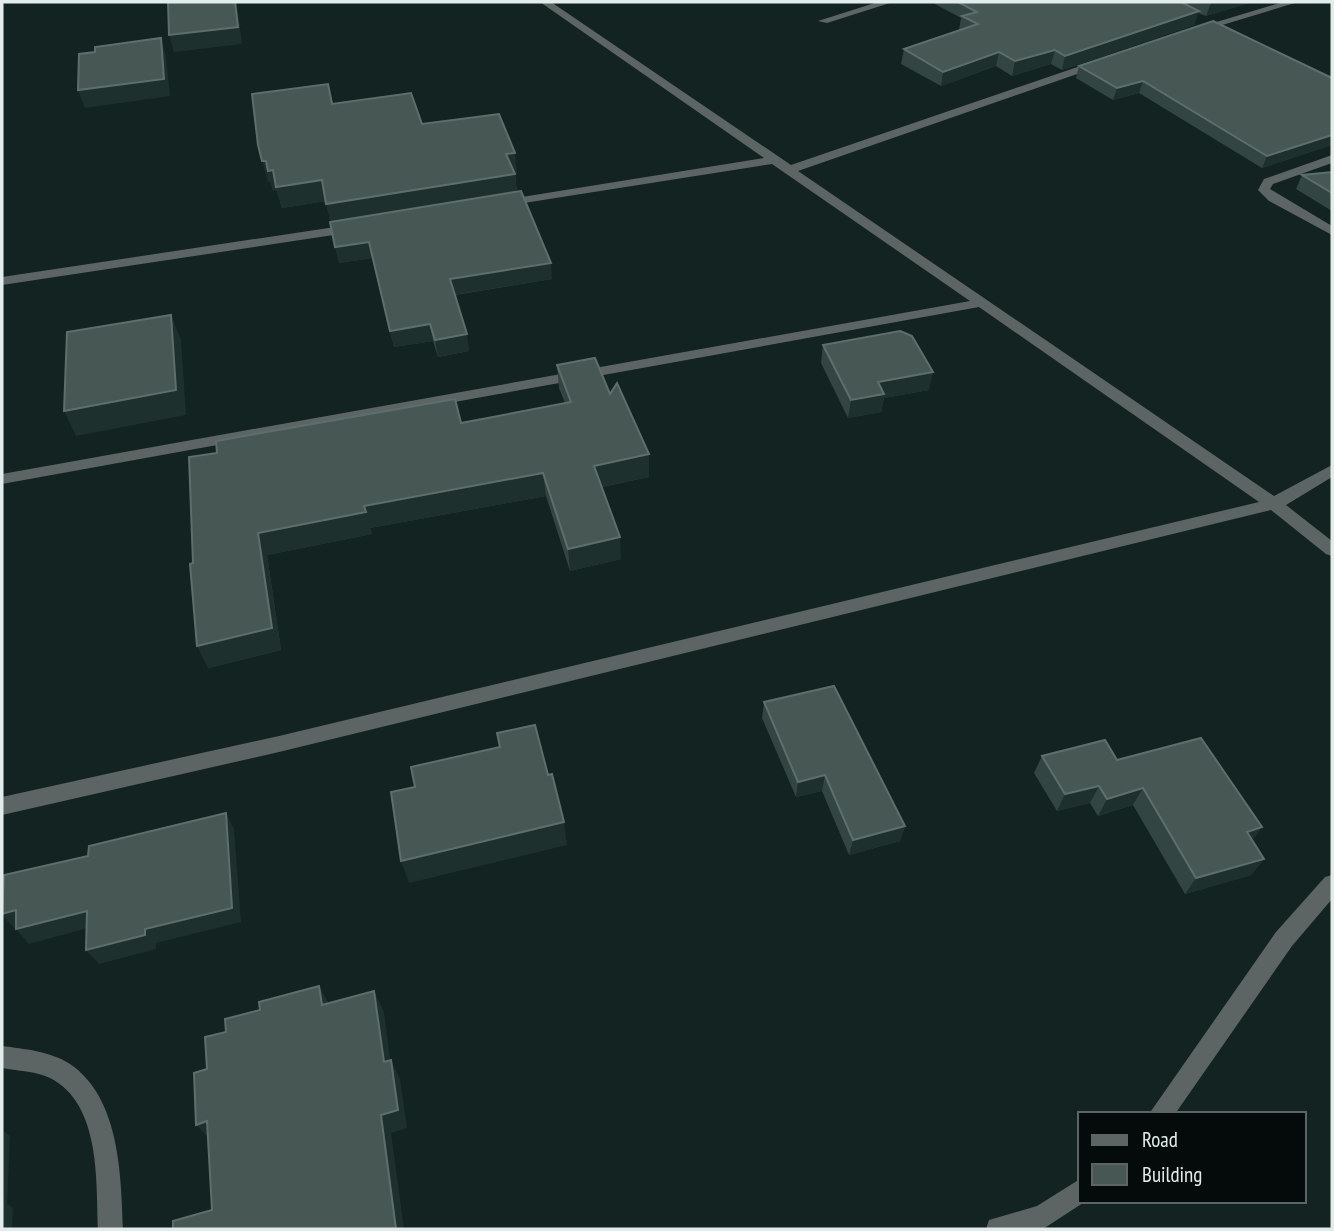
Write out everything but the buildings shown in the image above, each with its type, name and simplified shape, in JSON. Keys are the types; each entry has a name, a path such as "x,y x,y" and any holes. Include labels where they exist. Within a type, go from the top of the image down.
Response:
{"street":[{"path":"545,2 1274,504 1332,550"},
{"path":"823,21 888,2"},
{"path":"1183,35 1293,2"},
{"path":"1197,20 1221,32"},
{"path":"789,170 1105,61"},
{"path":"1332,159 1268,182 1264,190 1273,198 1332,231"},
{"path":"488,207 775,160"},
{"path":"2,281 365,227"},
{"path":"2,479 981,303"},
{"path":"2,806 292,741 1274,504 1332,470"},
{"path":"1162,1112 1283,939 1332,884"},
{"path":"2,1056 58,1070 80,1085 96,1114 107,1177 111,1229"},
{"path":"998,1229 1043,1217 1078,1192"}]}
